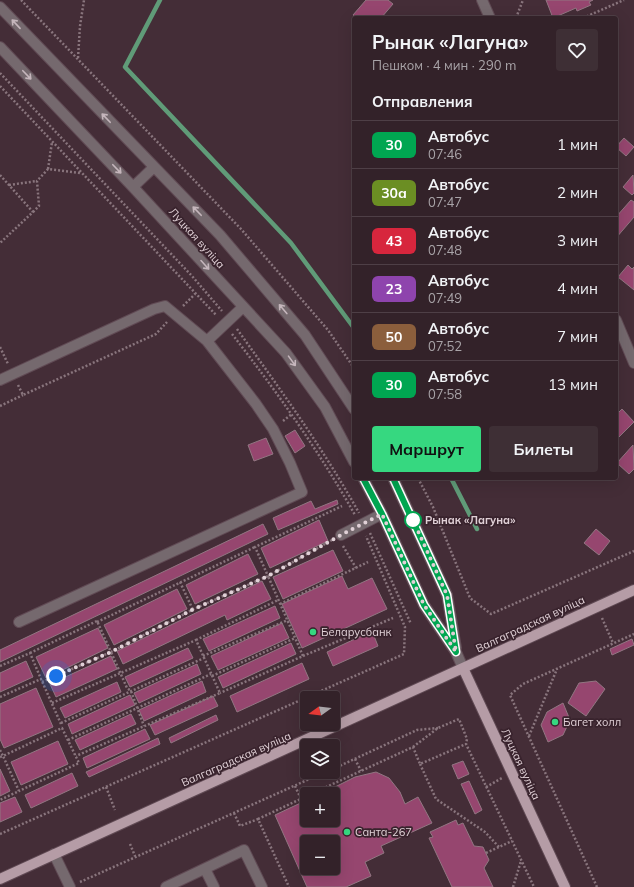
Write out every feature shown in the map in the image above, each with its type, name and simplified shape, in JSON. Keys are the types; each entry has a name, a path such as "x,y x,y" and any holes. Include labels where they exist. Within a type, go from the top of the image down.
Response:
{"main road":[{"name":"Валгаградская вуліца","path":"0,879 634,590"},
{"name":"Луцкая вуліца","path":"463,668 565,887"}],"street":[{"path":"482,0 489,16"},
{"name":"Луцкая вуліца","path":"0,7 220,235 305,335 352,406"},
{"name":"Луцкая вуліца","path":"0,47 133,187 286,353 325,407 352,458"},
{"path":"133,187 154,167"},
{"path":"0,380 154,309 164,306 207,341 273,429 290,463 302,492 19,622"},
{"path":"207,341 243,307"},
{"path":"618,325 634,363"},
{"name":"Луцкая вуліца","path":"364,480 382,514 424,605 456,652 463,668"},
{"name":"Луцкая вуліца","path":"393,480 447,595 456,652"},
{"path":"339,536 382,514"},
{"path":"166,887 244,850 262,887"},
{"path":"54,854 74,885"},
{"path":"205,869 214,887"}],"path":[{"path":"21,0 241,229 328,330 352,365"},
{"path":"78,59 80,26 84,0"},
{"path":"517,16 523,0"},
{"path":"588,16 624,0"},
{"path":"0,74 192,276 230,320 289,400 338,475 365,523 411,624"},
{"path":"9,185 37,181 48,169 52,142"},
{"path":"48,169 81,173"},
{"path":"0,175 34,212"},
{"path":"0,243 34,212 38,206 37,181"},
{"path":"0,406 156,334 195,294"},
{"path":"0,347 23,395"},
{"path":"419,480 433,507 470,598 491,614 634,551"},
{"path":"0,666 97,622 342,506"},
{"path":"0,697 111,652 193,610 268,576 339,536 356,568"},
{"path":"255,547 303,656"},
{"path":"280,604 368,562"},
{"path":"180,582 193,610"},
{"path":"52,703 196,640 278,600"},
{"path":"598,607 613,643"},
{"path":"76,756 393,618"},
{"path":"60,723 288,620"},
{"path":"97,622 127,688 131,691 136,703 136,709 144,726"},
{"path":"0,834 404,654 406,627"},
{"path":"597,887 510,695 523,684 634,634"},
{"path":"68,740 295,638"},
{"path":"196,640 220,693"},
{"path":"0,800 79,763 30,653"},
{"path":"529,737 558,668"},
{"path":"326,787 413,747 438,728 459,719 467,739 466,744 534,887"},
{"path":"1,756 63,728"},
{"path":"340,766 417,730 438,728"},
{"path":"420,764 466,744"},
{"path":"413,747 436,799 484,832 499,847"},
{"path":"0,750 1,756 19,791"},
{"path":"355,758 361,771"},
{"path":"486,787 512,773"},
{"path":"74,885 310,779"},
{"path":"295,786 300,797"},
{"path":"106,787 115,810"},
{"path":"234,813 240,826 300,799"},
{"path":"258,819 289,887"},
{"path":"486,853 512,842"},
{"path":"130,844 136,856"},
{"path":"513,887 521,861"}],"building":[{"path":"366,0 388,0 393,4 383,16 353,15"},
{"path":"546,0 593,0 589,2 591,5 577,11 576,8 558,16 552,16"},
{"path":"624,138 634,147 626,156 618,149 618,145"},
{"path":"633,175 634,193 632,195 623,187"},
{"path":"631,200 634,202 634,217 618,236 618,215"},
{"path":"628,265 632,269 634,267 634,290 618,277"},
{"path":"622,409 634,422 618,438 618,413"},
{"path":"295,430 305,446 295,453 285,436"},
{"path":"266,438 273,454 254,461 248,445"},
{"path":"633,445 634,469 629,474 618,464 618,462"},
{"path":"337,500 338,504 278,530 273,518 311,501 315,509"},
{"path":"319,520 328,541 270,568 261,548"},
{"path":"263,524 268,534 0,662 0,650"},
{"path":"596,529 610,541 599,555 584,543"},
{"path":"333,550 343,571 283,599 273,577"},
{"path":"248,554 258,574 195,604 186,585"},
{"path":"342,576 348,589 372,578 387,609 302,648 282,604"},
{"path":"262,581 271,599 227,620 225,615 123,664 117,651"},
{"path":"177,589 187,609 114,645 104,625"},
{"path":"275,606 280,618 209,651 203,639"},
{"path":"282,623 289,638 218,670 211,656"},
{"path":"98,628 108,648 46,678 36,657"},
{"path":"372,631 378,646 333,666 327,652"},
{"path":"632,639 634,645 612,655 610,649"},
{"path":"291,643 296,654 223,688 218,677"},
{"path":"188,648 193,658 130,687 125,677"},
{"path":"111,656 117,669 56,697 50,684"},
{"path":"26,661 33,677 0,692 0,673"},
{"path":"302,663 309,679 237,712 230,696"},
{"path":"197,664 201,674 139,703 134,693"},
{"path":"202,681 206,692 144,721 139,710"},
{"path":"596,681 605,689 586,716 568,703 579,683"},
{"path":"117,682 121,692 65,718 60,708"},
{"path":"36,688 53,727 4,748 0,739 0,704"},
{"path":"130,695 135,705 72,734 68,724"},
{"path":"213,696 218,706 155,735 150,725"},
{"name":"Багет холл","path":"563,703 570,720 563,735 548,742 541,725 547,712"},
{"path":"131,714 136,724 80,750 75,740"},
{"path":"216,715 218,720 171,743 169,738"},
{"path":"145,729 150,739 87,768 83,758"},
{"path":"158,738 160,744 89,777 86,772"},
{"path":"58,741 68,764 21,785 11,762"},
{"path":"463,761 469,774 458,779 452,765"},
{"path":"0,769 10,791 0,796"},
{"name":"Санта-267","path":"376,772 389,778 400,792 405,804 418,797 432,823 381,846 384,853 365,862 371,876 346,887 307,887 302,875 340,875 340,835 300,835 300,871 275,815 300,803 300,827 340,827 340,787 335,787 355,777"},
{"path":"72,773 78,786 31,808 25,795"},
{"path":"469,781 482,810 475,814 461,784"},
{"path":"15,797 22,812 0,822 0,803"},
{"path":"456,820 458,825 463,823 474,846 483,847 489,860 484,868 493,887 452,887 429,838 433,837 430,832"}],"waterway":[{"path":"160,0 125,67 291,243 352,325"},
{"path":"452,480 477,529"}],"bus line":[{"name":"30","path":"364,480 382,514 424,605 456,652 447,595 394,480"}],"place":[{"name":"Рынак «Лагуна»","path":"413,520"},
{"name":"Беларусбанк","path":"313,632"},
{"name":"Багет холл","path":"555,722"},
{"name":"Санта-267","path":"347,832"}],"route":[{"path":"56,676 111,652 194,609 268,576 382,514 424,605 456,652 447,595 413,520"}]}
